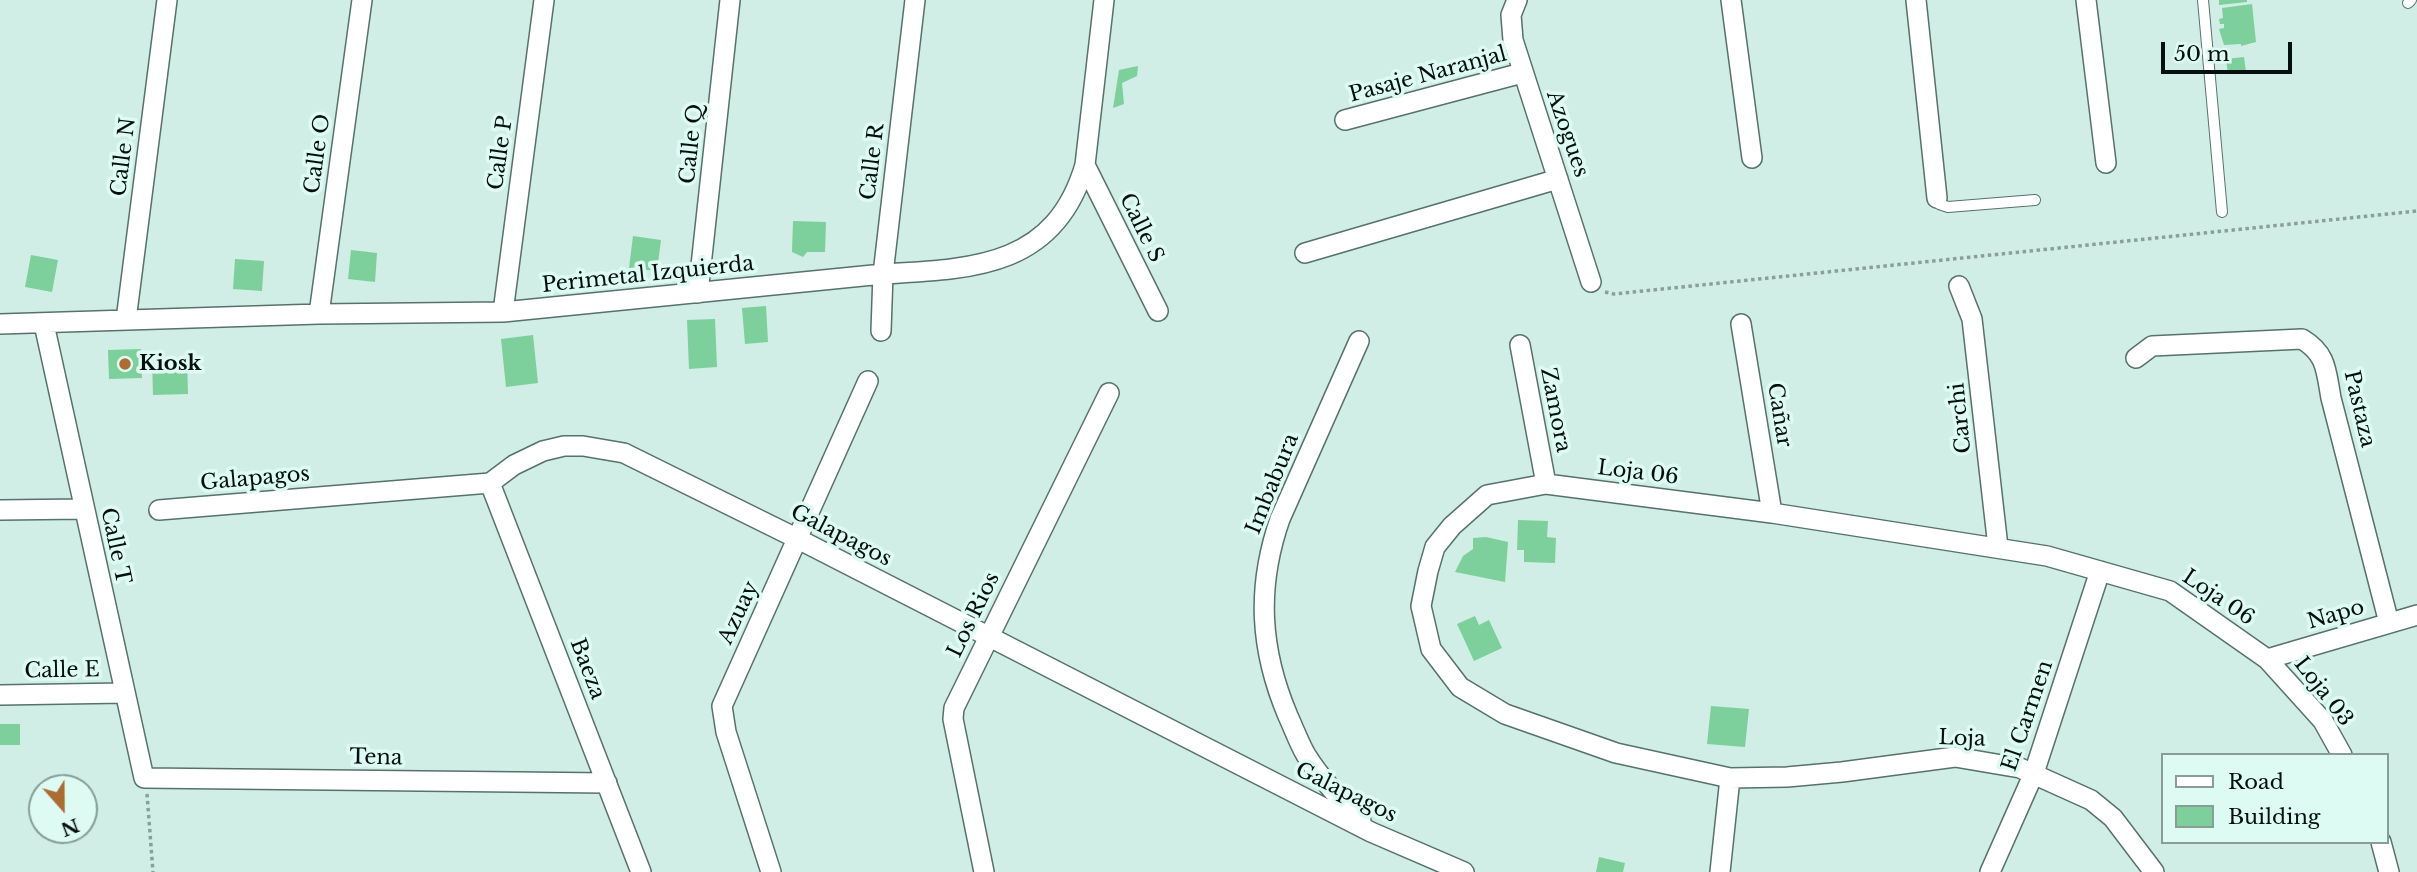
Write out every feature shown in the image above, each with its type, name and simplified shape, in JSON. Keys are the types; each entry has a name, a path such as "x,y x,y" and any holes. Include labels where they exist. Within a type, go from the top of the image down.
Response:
{"street":[{"name":"Calle N","path":"126,320 167,0"},
{"name":"Calle O","path":"319,314 362,0"},
{"name":"Calle P","path":"503,312 544,0"},
{"name":"Calle Q","path":"698,293 730,0"},
{"name":"Calle R","path":"881,331 883,274 915,0"},
{"name":"Perimetal Izquierda","path":"0,324 319,314 503,312 935,271 1006,258 1038,241 1062,213 1078,187 1085,165 1104,0"},
{"name":"Azogues","path":"1517,0 1511,15 1513,40 1591,282"},
{"path":"1731,0 1752,158"},
{"path":"1916,0 1937,198"},
{"path":"2086,0 2106,163"},
{"name":"Pasaje Naranjal","path":"1345,120 1522,73"},
{"name":"Calle S","path":"1085,165 1158,311"},
{"path":"1306,253 1558,179"},
{"name":"Carchi","path":"1959,286 1972,319 1998,547"},
{"name":"Calle T","path":"44,324 144,778"},
{"name":"Cañar","path":"1741,324 1772,513"},
{"name":"Pastaza","path":"2136,358 2152,346 2302,339 2312,345 2325,363 2331,398 2389,623"},
{"name":"Imbabura","path":"1359,341 1280,519 1271,544 1262,603 1270,668 1305,754 1335,794 1371,832"},
{"name":"Zamora","path":"1520,345 1546,484"},
{"name":"Azuay","path":"771,872 726,732 722,706 868,381"},
{"name":"Los Rios","path":"984,872 953,719 954,708 1108,393"},
{"name":"Galapagos","path":"159,510 490,483 514,465 564,446 583,446 624,453 1371,832 1464,872"},
{"name":"Baeza","path":"490,483 641,872"},
{"name":"Loja 06","path":"1730,778 1616,753 1505,714 1460,687 1431,649 1421,606 1436,547 1452,526 1487,495 1546,484 1772,513 1998,547 2047,555 2170,591 2267,659"},
{"path":"0,510 83,509"},
{"name":"El Carmen","path":"1990,872 2034,773 2100,571"},
{"name":"Napo","path":"2267,659 2417,615"},
{"name":"Loja 03","path":"2267,659 2323,721 2341,753"},
{"name":"Calle E","path":"0,695 124,693"},
{"name":"Loja","path":"1730,778 1842,772 1955,757 1994,763 2034,773 2091,800 2113,818 2154,872"},
{"name":"Tena","path":"144,778 607,783"},
{"path":"1720,872 1730,778"},
{"path":"2382,844 2389,872"}],"lane":[{"path":"2203,0 2222,212"},
{"path":"1937,198 1939,204 1948,207 2035,200"}],"path":[{"path":"1591,282 1600,291 1614,294 2417,211"},
{"path":"144,778 150,817 153,872"}],"building":[{"path":"2219,0 2247,0 2247,2 2219,5"},
{"path":"2252,4 2256,42 2241,46 2224,45 2219,29 2224,28 2219,19 2223,18 2222,8"},
{"path":"2244,57 2246,72 2228,74 2226,59"},
{"path":"1138,66 1137,76 1122,83 1124,104 1113,108 1119,70"},
{"path":"793,221 826,222 825,252 807,252 803,257 792,252"},
{"path":"633,236 661,240 657,271 629,268"},
{"path":"351,250 377,253 375,282 348,279"},
{"path":"31,255 58,260 52,292 25,287"},
{"path":"235,259 264,261 262,291 233,289"},
{"path":"766,306 768,342 745,344 742,308"},
{"path":"715,319 717,367 689,369 687,320"},
{"path":"533,335 538,383 506,387 501,339"},
{"name":"Kiosk","path":"141,349 142,378 109,379 108,350"},
{"path":"187,357 188,394 153,395 152,358"},
{"path":"1518,520 1548,521 1547,537 1556,538 1555,563 1524,562 1524,550 1517,550"},
{"path":"1486,537 1508,542 1505,582 1455,572 1463,556 1473,549 1473,538"},
{"path":"1475,616 1479,625 1489,620 1502,648 1474,661 1457,624"},
{"path":"1711,706 1749,709 1745,747 1707,744"},
{"path":"0,724 20,724 20,745 0,745"},
{"path":"1599,857 1625,863 1623,872 1596,872"}],"place":[{"name":"Kiosk","path":"125,364"}]}
